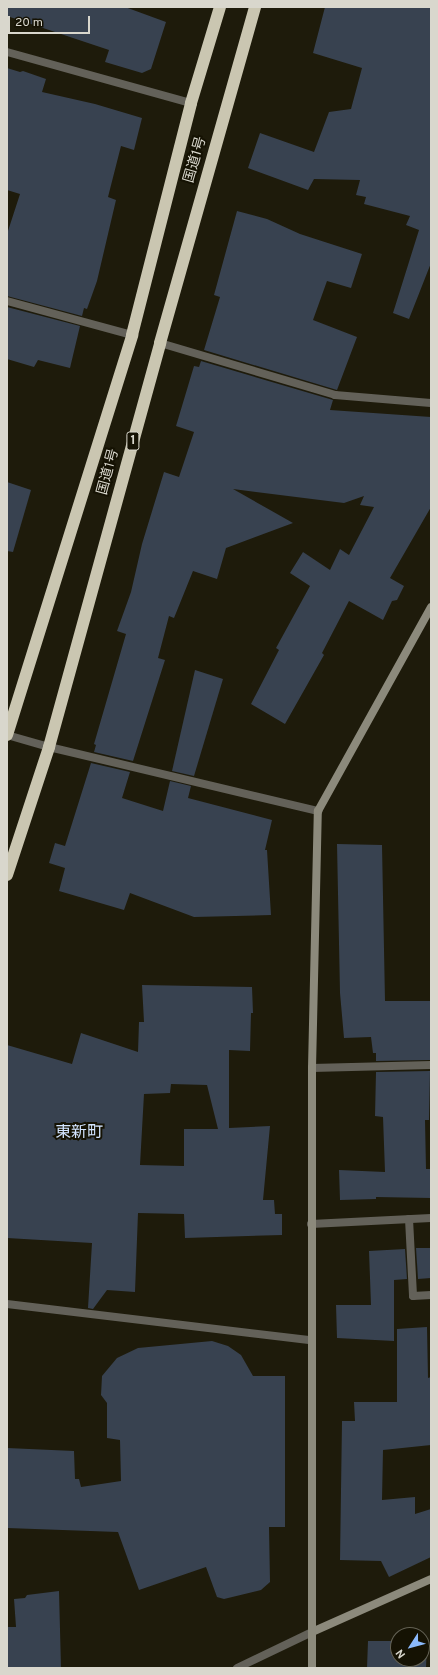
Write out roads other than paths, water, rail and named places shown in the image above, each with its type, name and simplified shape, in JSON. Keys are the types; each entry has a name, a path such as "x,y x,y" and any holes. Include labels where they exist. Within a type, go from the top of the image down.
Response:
{"highway":[{"name":"国道1号","path":"7,735 132,335 191,103 220,7"},
{"name":"国道1号","path":"7,875 49,747 160,343 255,7"}],"street":[{"path":"7,52 191,103"},
{"path":"7,301 132,335"},
{"path":"160,343 335,395 431,403"},
{"path":"312,1668 312,1068 318,811 431,607"},
{"path":"7,735 49,747 318,811"},
{"path":"312,1068 431,1065"},
{"path":"311,1224 431,1218"},
{"path":"409,1219 413,1296 431,1295"},
{"path":"7,1304 311,1340"},
{"path":"237,1668 312,1632 431,1579"}],"district":[{"name":"東新町","path":"79,1133"}]}
